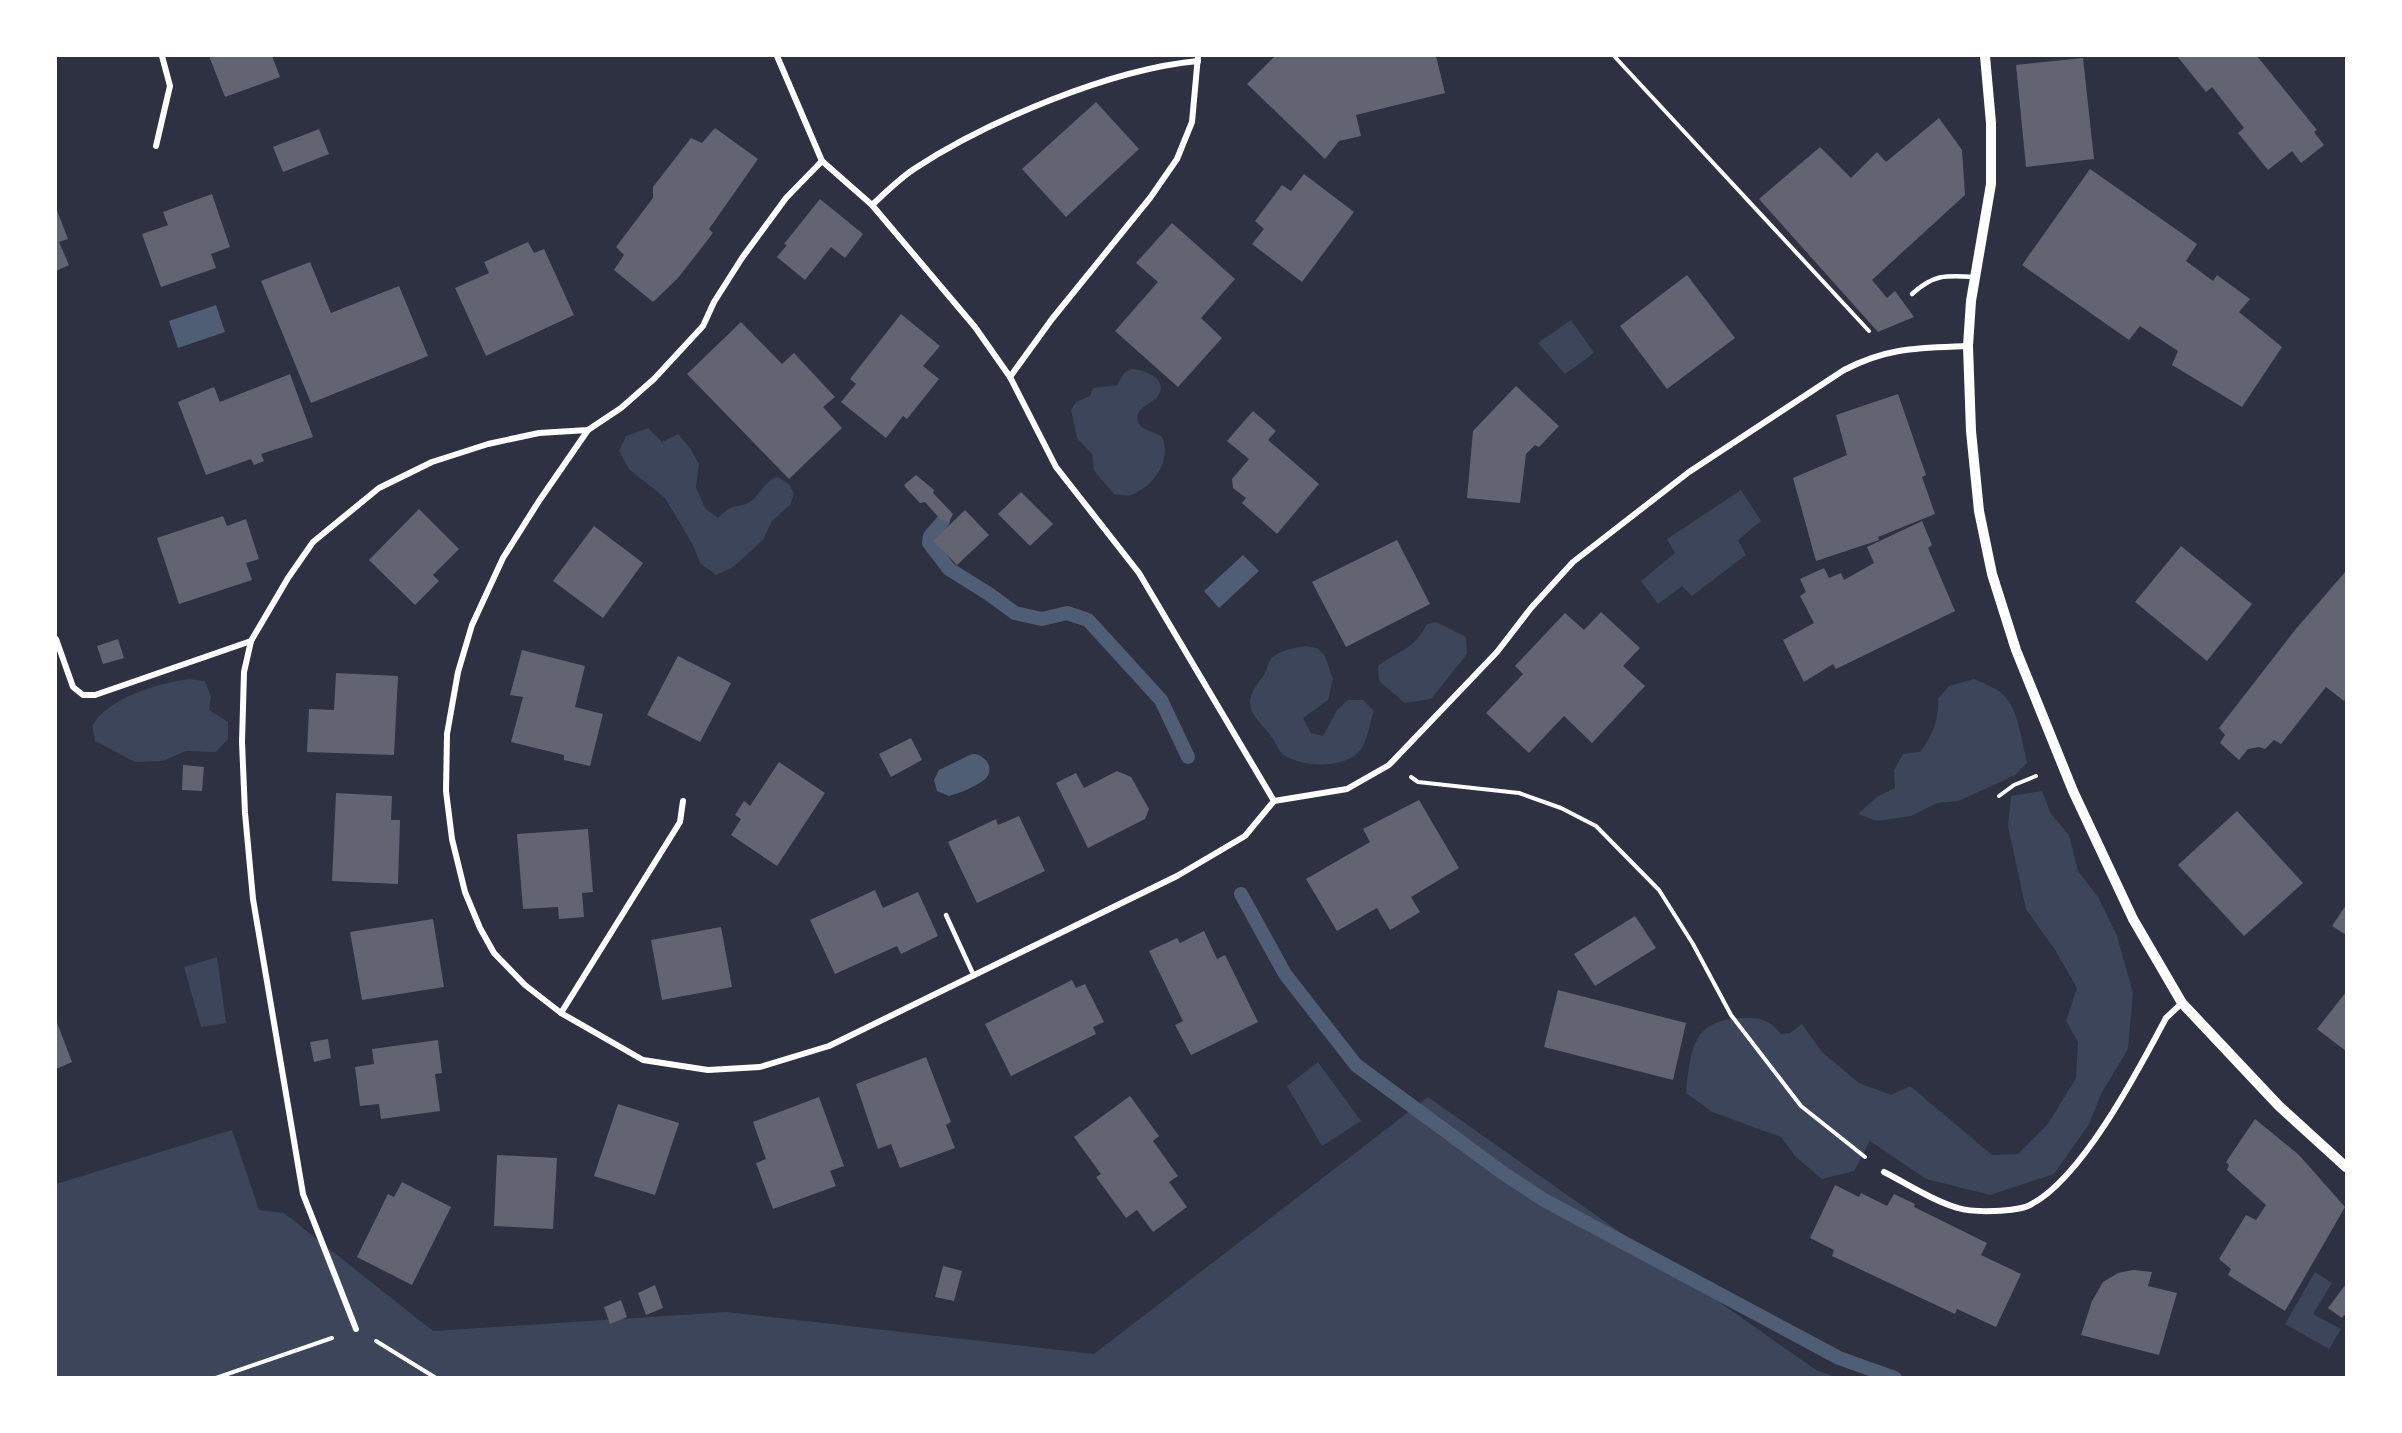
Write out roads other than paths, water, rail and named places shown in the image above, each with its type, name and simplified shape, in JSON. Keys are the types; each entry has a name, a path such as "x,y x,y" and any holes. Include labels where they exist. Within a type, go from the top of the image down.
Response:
{"street":[{"path":"156,146 170,87 162,56"},
{"path":"777,56 822,161 872,205 975,327 1010,377 1056,467 1139,573 1274,801"},
{"path":"1985,56 1991,123 1991,184 1975,277 1968,346 1971,431 1979,511 1992,574 2016,650 2060,762 2133,919 2182,1003 2279,1106 2346,1167"},
{"path":"872,205 911,171 944,151 1010,119 1058,98 1147,68 1198,58 1191,122 1177,159 1150,198 1052,319 1010,377"},
{"path":"822,161 786,198 755,241 714,302 704,326 629,401 588,430 503,558 472,625 458,672 447,734 446,790 452,839 468,901 494,953 525,985 561,1013 644,1060 708,1070 760,1067 829,1046 1197,865 1245,836 1274,801 1347,789 1389,765 1497,652 1531,608 1573,562 1689,472 1844,370 1871,356 1900,350 1968,346"},
{"path":"356,1329 303,1194 260,944 245,813 243,754 244,672 250,641 313,542 379,488 432,462 488,444 539,434 588,430"},
{"path":"56,639 73,687 83,695 95,695 250,641"},
{"path":"561,1013 680,822 683,801"},
{"path":"1884,1172 1959,1209 2004,1210 2029,1205 2055,1187 2083,1158 2166,1018 2182,1003"}],"lane":[{"path":"1912,294 1926,280 1947,275 1975,277"},
{"path":"946,915 974,976"}],"waterway":[{"path":"943,521 930,536 929,543 949,569 1015,613 1042,619 1067,613 1088,620 1161,700 1188,757"},
{"path":"1241,894 1285,974 1356,1065 1503,1173 1544,1200 1839,1358 1895,1378"}]}
